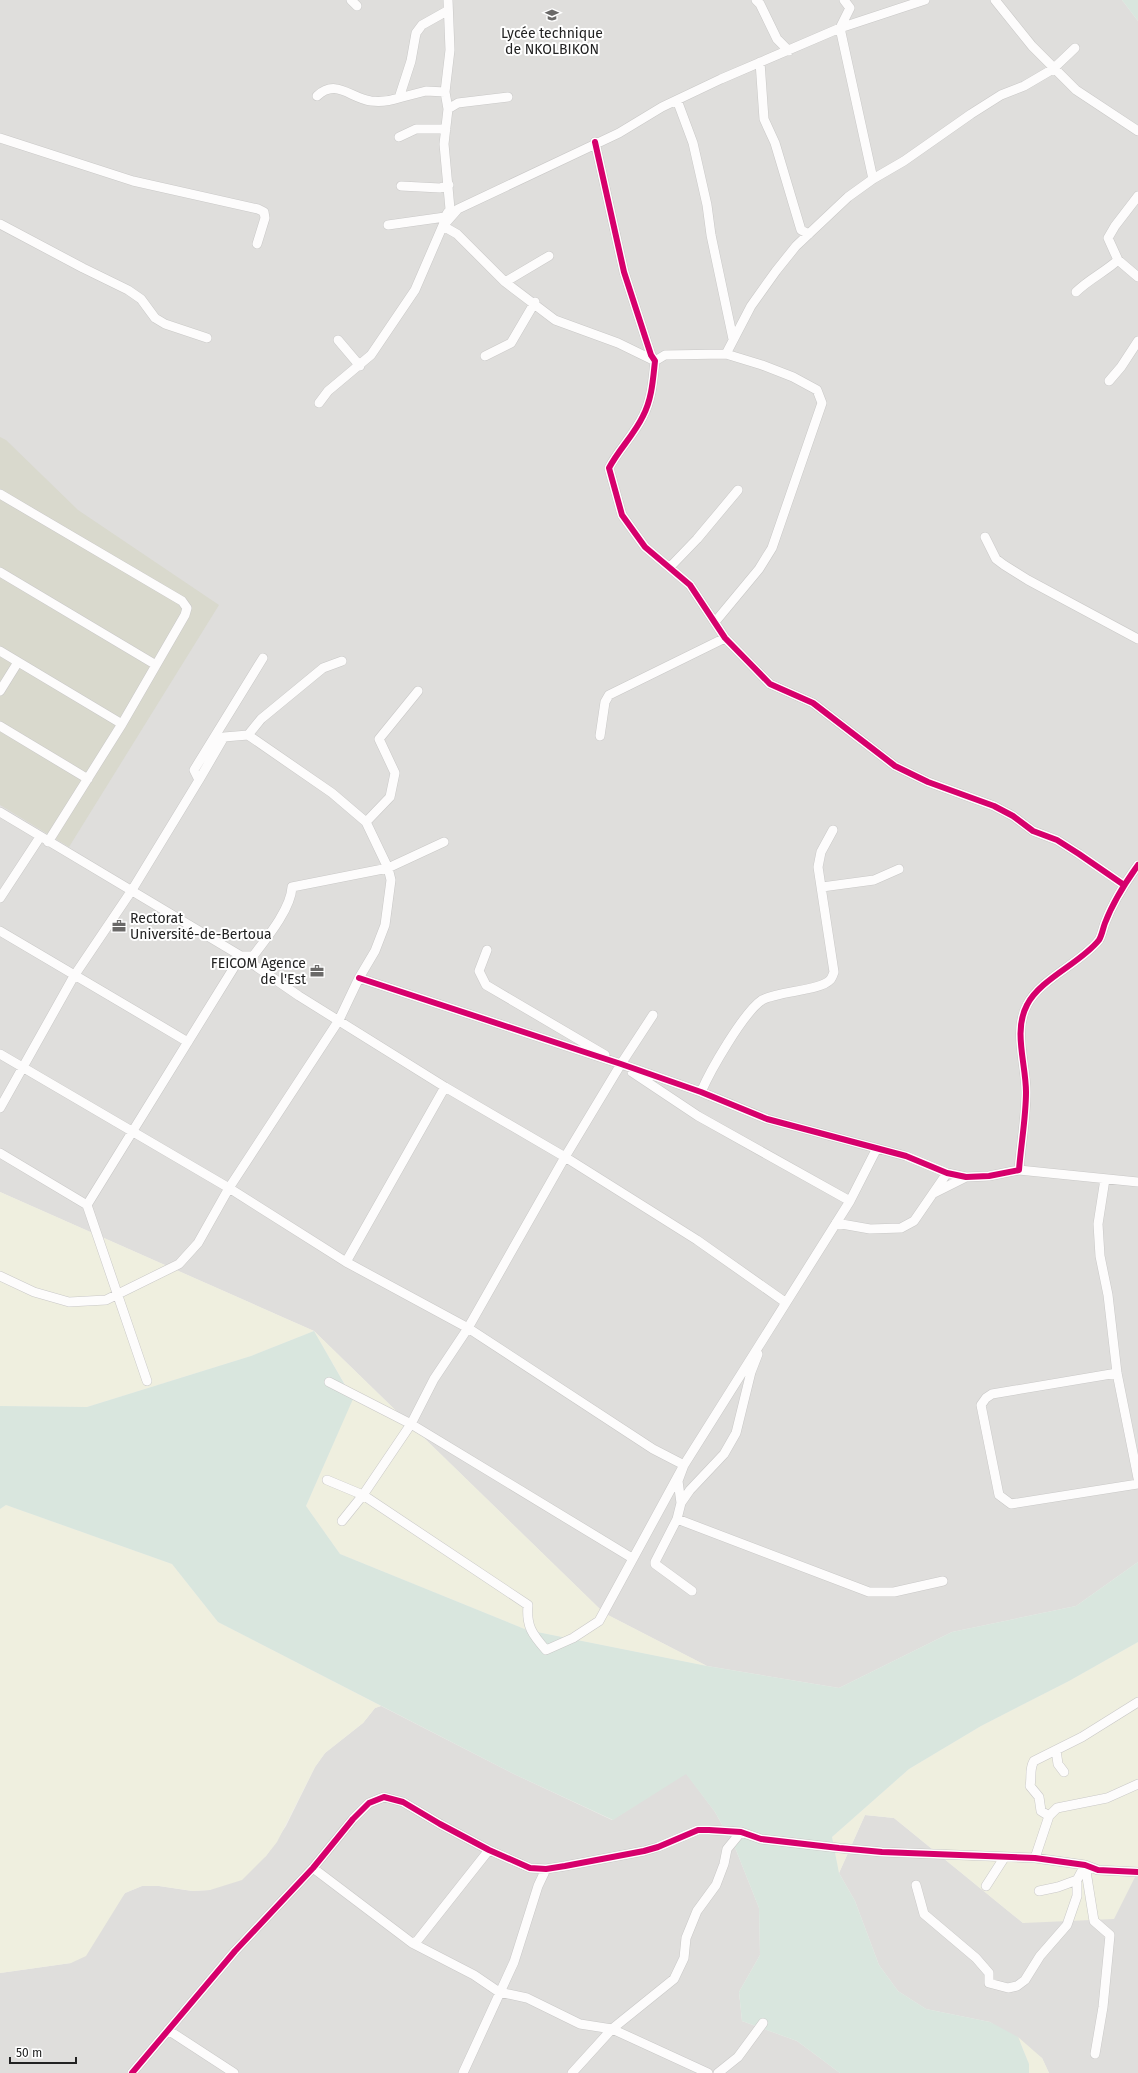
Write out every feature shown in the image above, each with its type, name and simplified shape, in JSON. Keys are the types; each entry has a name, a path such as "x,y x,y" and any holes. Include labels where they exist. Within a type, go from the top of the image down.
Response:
{"street":[{"path":"319,403 328,391 360,366 371,355 415,290 450,209 449,185 444,144 448,109 445,92 450,50 448,0"},
{"path":"756,0 760,4 777,39 789,51"},
{"path":"844,0 850,8 840,28 873,179"},
{"path":"443,226 458,208 595,142 619,133 662,107 721,79 840,28 925,0"},
{"path":"995,0 1032,46 1076,90 1138,131"},
{"path":"398,98 411,61 416,33 422,25 448,11"},
{"path":"726,354 751,306 776,271 796,246 848,197 873,179 904,161 977,110 1053,68 1075,48"},
{"path":"760,62 764,119 775,143 801,230 809,234"},
{"path":"317,96 324,89 333,88 370,101 390,101 426,91 445,92"},
{"path":"448,109 458,103 508,97"},
{"path":"677,100 694,150 707,205 711,235 733,339"},
{"path":"399,137 416,129 446,129"},
{"path":"0,138 133,181 258,209 264,212 265,218 257,244"},
{"path":"595,142 624,272 655,361 652,389 644,415 630,437 617,453 609,468 622,515 645,547 690,585 725,638 770,684 813,703 895,766 928,782 1006,812 1033,831 1063,843 1124,885"},
{"path":"401,186 440,188 449,185"},
{"path":"1138,196 1115,226 1108,238 1118,260 1138,277"},
{"path":"388,225 445,217 450,209"},
{"path":"0,224 128,290 141,299 155,318 165,324 207,338"},
{"path":"443,226 457,234 506,282 535,302 556,320 618,343 655,361"},
{"path":"506,282 549,256"},
{"path":"1076,292 1084,283 1110,267 1118,260"},
{"path":"485,356 511,343 535,302"},
{"path":"338,340 360,366"},
{"path":"1109,381 1121,367 1138,340"},
{"path":"655,361 665,355 726,354 762,365 793,377 817,390 822,403 772,548 759,569 715,622"},
{"path":"670,567 697,539 738,490"},
{"path":"0,494 182,601 187,608 185,615 122,724 48,842"},
{"path":"985,537 996,559 1004,565 1028,580 1138,639"},
{"path":"0,572 156,665"},
{"path":"600,736 605,702 610,695 725,638"},
{"path":"0,651 122,724"},
{"path":"199,780 194,770 263,658"},
{"path":"248,735 261,719 323,668 342,661"},
{"path":"0,691 18,662"},
{"path":"366,822 390,797 395,773 379,739 418,691"},
{"path":"0,726 88,779"},
{"path":"0,1108 74,976 132,890 224,737 248,735 332,793 366,822 388,868 391,880 385,925 375,951 359,978 339,1020 229,1188 198,1243 179,1264 106,1300 69,1302 34,1292 0,1276"},
{"path":"0,812 240,956 445,1087 565,1157 697,1240 785,1302"},
{"path":"700,1092 718,1058 753,1008 763,1000 792,991 823,985 831,980 834,972 818,867 819,857 833,830"},
{"path":"0,898 40,837"},
{"path":"240,956 253,956 273,929 292,894 292,887 388,868 444,842"},
{"path":"1019,1170 1026,1093 1021,1045 1021,1022 1027,1004 1052,978 1089,950 1100,939 1105,923 1124,885 1138,865"},
{"path":"822,887 874,880 899,868"},
{"path":"0,931 188,1042"},
{"path":"487,950 479,971 486,984 621,1064 698,1116 850,1201"},
{"path":"87,1205 240,956"},
{"path":"359,978 621,1064 700,1092 767,1119 876,1150 906,1156 947,1173 966,1177 989,1176 1019,1170 1138,1182"},
{"path":"342,1521 363,1495 411,1424 434,1379 468,1328 565,1157 621,1064 653,1015"},
{"path":"0,1054 133,1130 229,1188 346,1262 468,1328 653,1449 684,1465"},
{"path":"346,1262 445,1087"},
{"path":"327,1480 363,1495 528,1605 526,1620 534,1637 546,1650 573,1638 598,1621 684,1465 785,1302 850,1201 876,1150"},
{"path":"0,1153 87,1205 147,1381"},
{"path":"836,1223 870,1229 900,1228 914,1221 947,1173"},
{"path":"933,1194 966,1177"},
{"path":"1105,1179 1098,1224 1100,1256 1108,1295 1117,1373 1138,1478"},
{"path":"692,1591 655,1564 655,1562 677,1519 681,1504 690,1490 724,1454 736,1433 757,1356 774,1327 785,1302"},
{"path":"1117,1373 992,1394 986,1398 981,1406 999,1495 1011,1504 1138,1484"},
{"path":"329,1382 411,1424 632,1558"},
{"path":"681,1504 678,1481 684,1465"},
{"path":"677,1519 869,1592 894,1592 943,1581"},
{"path":"1049,1816 1042,1811 1039,1797 1030,1786 1032,1776 1030,1768 1034,1761 1082,1737 1138,1702"},
{"path":"1056,1750 1058,1764 1064,1772"},
{"path":"1035,1858 1049,1816 1062,1806 1107,1798 1138,1784"},
{"path":"132,2073 235,1951 313,1868 353,1819 369,1803 384,1797 403,1802 489,1850 530,1868 546,1869 658,1848 698,1830 740,1832 761,1839 882,1852 979,1855 1004,1858 1035,1858 1085,1865 1098,1870 1138,1872"},
{"path":"572,2073 612,2029 674,1979 684,1958 686,1938 697,1911 716,1885 724,1864 727,1850 740,1832"},
{"path":"412,1944 417,1941 489,1850"},
{"path":"986,1886 1004,1858"},
{"path":"916,1885 924,1914 976,1958 989,1973 989,1982 1008,1988 1017,1986 1025,1980 1040,1956 1067,1925 1077,1896 1077,1880 1085,1865"},
{"path":"1085,1865 1094,1921 1110,1935 1103,2007 1095,2054"},
{"path":"313,1868 408,1942 474,1975 498,1992 528,1998 580,2024 612,2029 708,2073"},
{"path":"463,2073 498,1992 514,1962 538,1886 546,1869"},
{"path":"1039,1890 1058,1887 1077,1880"},
{"path":"718,2073 738,2057 763,2023"},
{"path":"168,2030 234,2073"}],"shaded area":[{"path":"0,0 1122,0 1138,21 1138,1562 1076,1606 952,1632 839,1688 707,1666 604,1613 314,1331 0,1192"},
{"path":"1122,0 1138,0 1138,21"},
{"path":"0,437 6,440 78,510 219,605 69,847 0,805"},
{"path":"314,1331 353,1399 306,1506 340,1554 527,1630 707,1666 839,1688 952,1632 1076,1606 1138,1562 1138,1642 1069,1681 981,1726 909,1769 832,1837 839,1873 855,1901 879,1965 898,1991 926,2009 990,2022 1018,2037 1029,2064 1029,2073 840,2073 797,2041 742,2021 739,1992 760,1955 759,1908 736,1850 715,1812 686,1774 613,1820 516,1775 218,1622 172,1564 6,1505 0,1509 0,1406 87,1407 251,1356"},
{"path":"381,1706 516,1775 612,1820 686,1773 715,1812 736,1850 759,1908 760,1955 739,1992 742,2021 797,2041 840,2073 0,2073 0,1973 71,1963 125,1893 142,1886 159,1886 192,1891 210,1890 266,1856 286,1826 315,1767 325,1753 363,1723 375,1708"},
{"path":"865,1815 894,1818 1023,1923 1138,1871 1138,2073 1049,2073 1042,2058 990,2022 926,2009 898,1991 879,1965 855,1901 839,1873"}],"green space":[{"path":"0,1192 314,1331 251,1356 87,1407 0,1406"},
{"path":"314,1331 604,1613 707,1666 527,1630 340,1554 306,1506 353,1398"},
{"path":"6,1505 172,1564 218,1622 381,1706 375,1708 363,1723 325,1753 315,1767 277,1842 266,1856 242,1880 210,1890 193,1891 159,1886 142,1886 125,1893 86,1956 71,1963 0,1973 0,1509"},
{"path":"1138,1642 1138,1871 1114,1919 1023,1923 894,1818 865,1815 839,1873 832,1837 909,1769 981,1726 1069,1681"},
{"path":"1018,2037 1042,2058 1049,2073 1029,2073 1029,2064"}],"cycle path":[{"path":"595,142 624,272 651,355 655,361 652,389 646,409 639,423 609,468 622,515 645,547 690,585 725,638 770,684 813,703 895,766 928,782 994,806 1013,816 1033,831 1057,840 1124,885"},
{"path":"359,978 621,1064 701,1092 767,1119 906,1156 947,1173 966,1177 989,1176 1019,1170 1026,1092 1021,1048 1021,1026 1027,1005 1041,987 1082,956 1099,940 1108,915 1124,886 1138,865"},
{"path":"132,2073 235,1951 313,1868 353,1819 369,1803 384,1797 403,1802 489,1850 530,1868 546,1869 644,1851 658,1847 698,1830 709,1830 741,1832 761,1839 839,1848 882,1852 1035,1858 1085,1865 1098,1870 1138,1872"}],"place":[{"name":"Lycée technique de NKOLBIKON","path":"552,15"},
{"name":"Rectorat Université-de-Bertoua","path":"119,926"},
{"name":"FEICOM Agence de l'Est","path":"317,971"}]}
